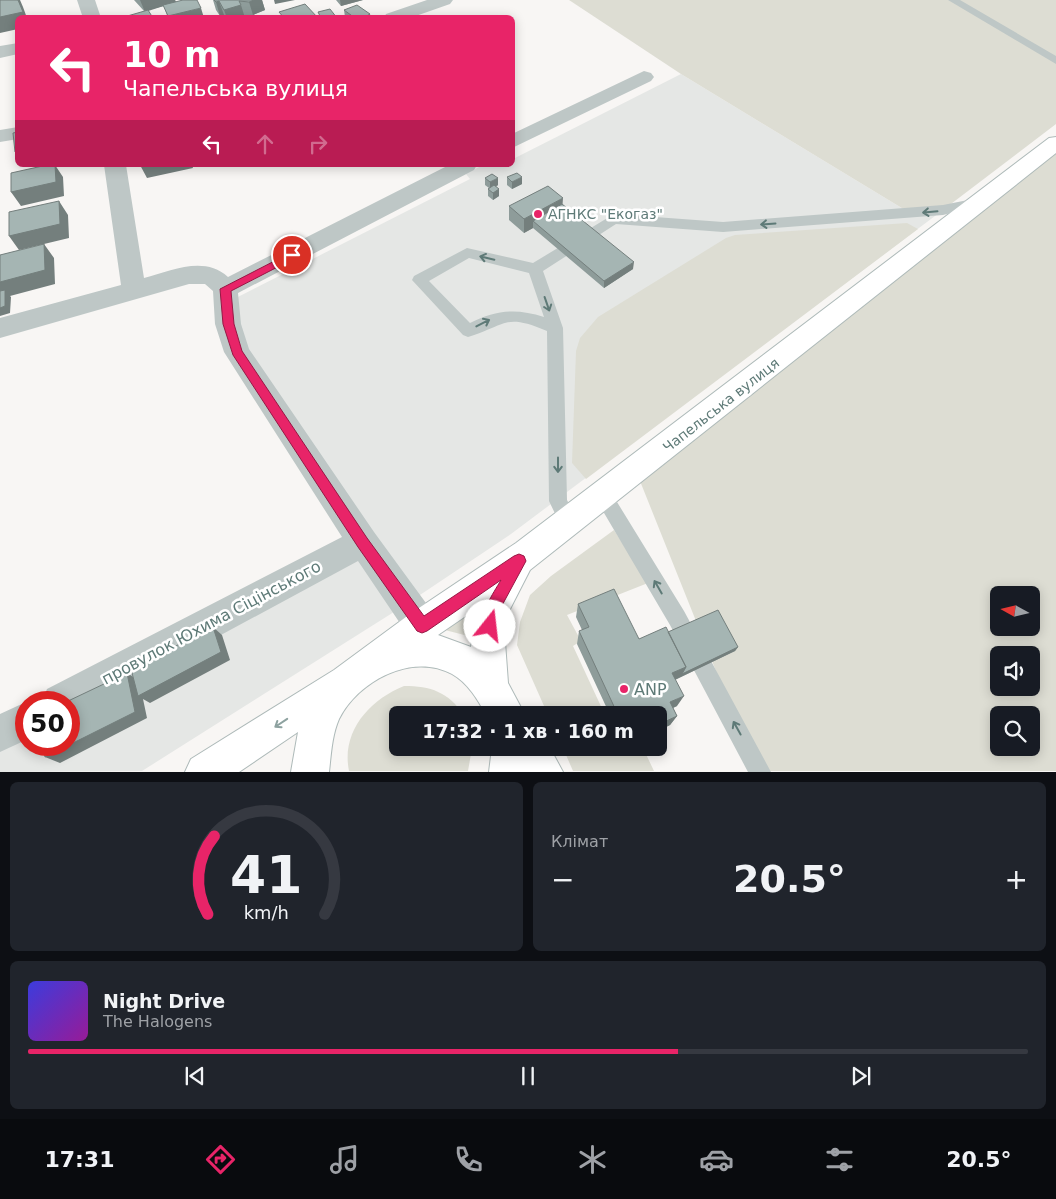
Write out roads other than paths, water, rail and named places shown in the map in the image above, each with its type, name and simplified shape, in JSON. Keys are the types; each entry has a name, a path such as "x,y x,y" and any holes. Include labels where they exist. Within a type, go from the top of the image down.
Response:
{"main road":[{"name":"Чапельська вулиця","path":"204,772 365,667 519,561 1056,143"},
{"path":"502,706 488,642 492,610 519,561"},
{"path":"310,772 314,736 329,703 365,667 409,650 439,651 467,663 498,706"},
{"path":"507,756 508,772"},
{"path":"533,756 544,772"}],"street":[{"path":"86,0 91,15"},
{"path":"401,15 444,0"},
{"path":"0,52 15,49"},
{"path":"515,141 644,77"},
{"path":"0,136 15,134"},
{"path":"115,167 134,292"},
{"path":"225,289 462,167"},
{"path":"0,328 134,292 181,277 198,274 214,277 225,289 228,324 237,352 363,542 422,626"},
{"name":"провулок Юхима Сіцінського","path":"80,691 363,542"},
{"path":"0,734 15,726"}],"lane":[{"path":"953,0 1056,61"},
{"path":"555,328 524,315 494,318 468,331 419,280 467,254 535,269 614,219 723,227 943,210 978,202"},
{"path":"535,269 555,328 558,502 569,522"},
{"path":"603,496 677,618 760,772"}],"place":[{"name":"АГНКС \"Екогаз\"","path":"538,214"},
{"name":"ANP","path":"624,689"}]}
